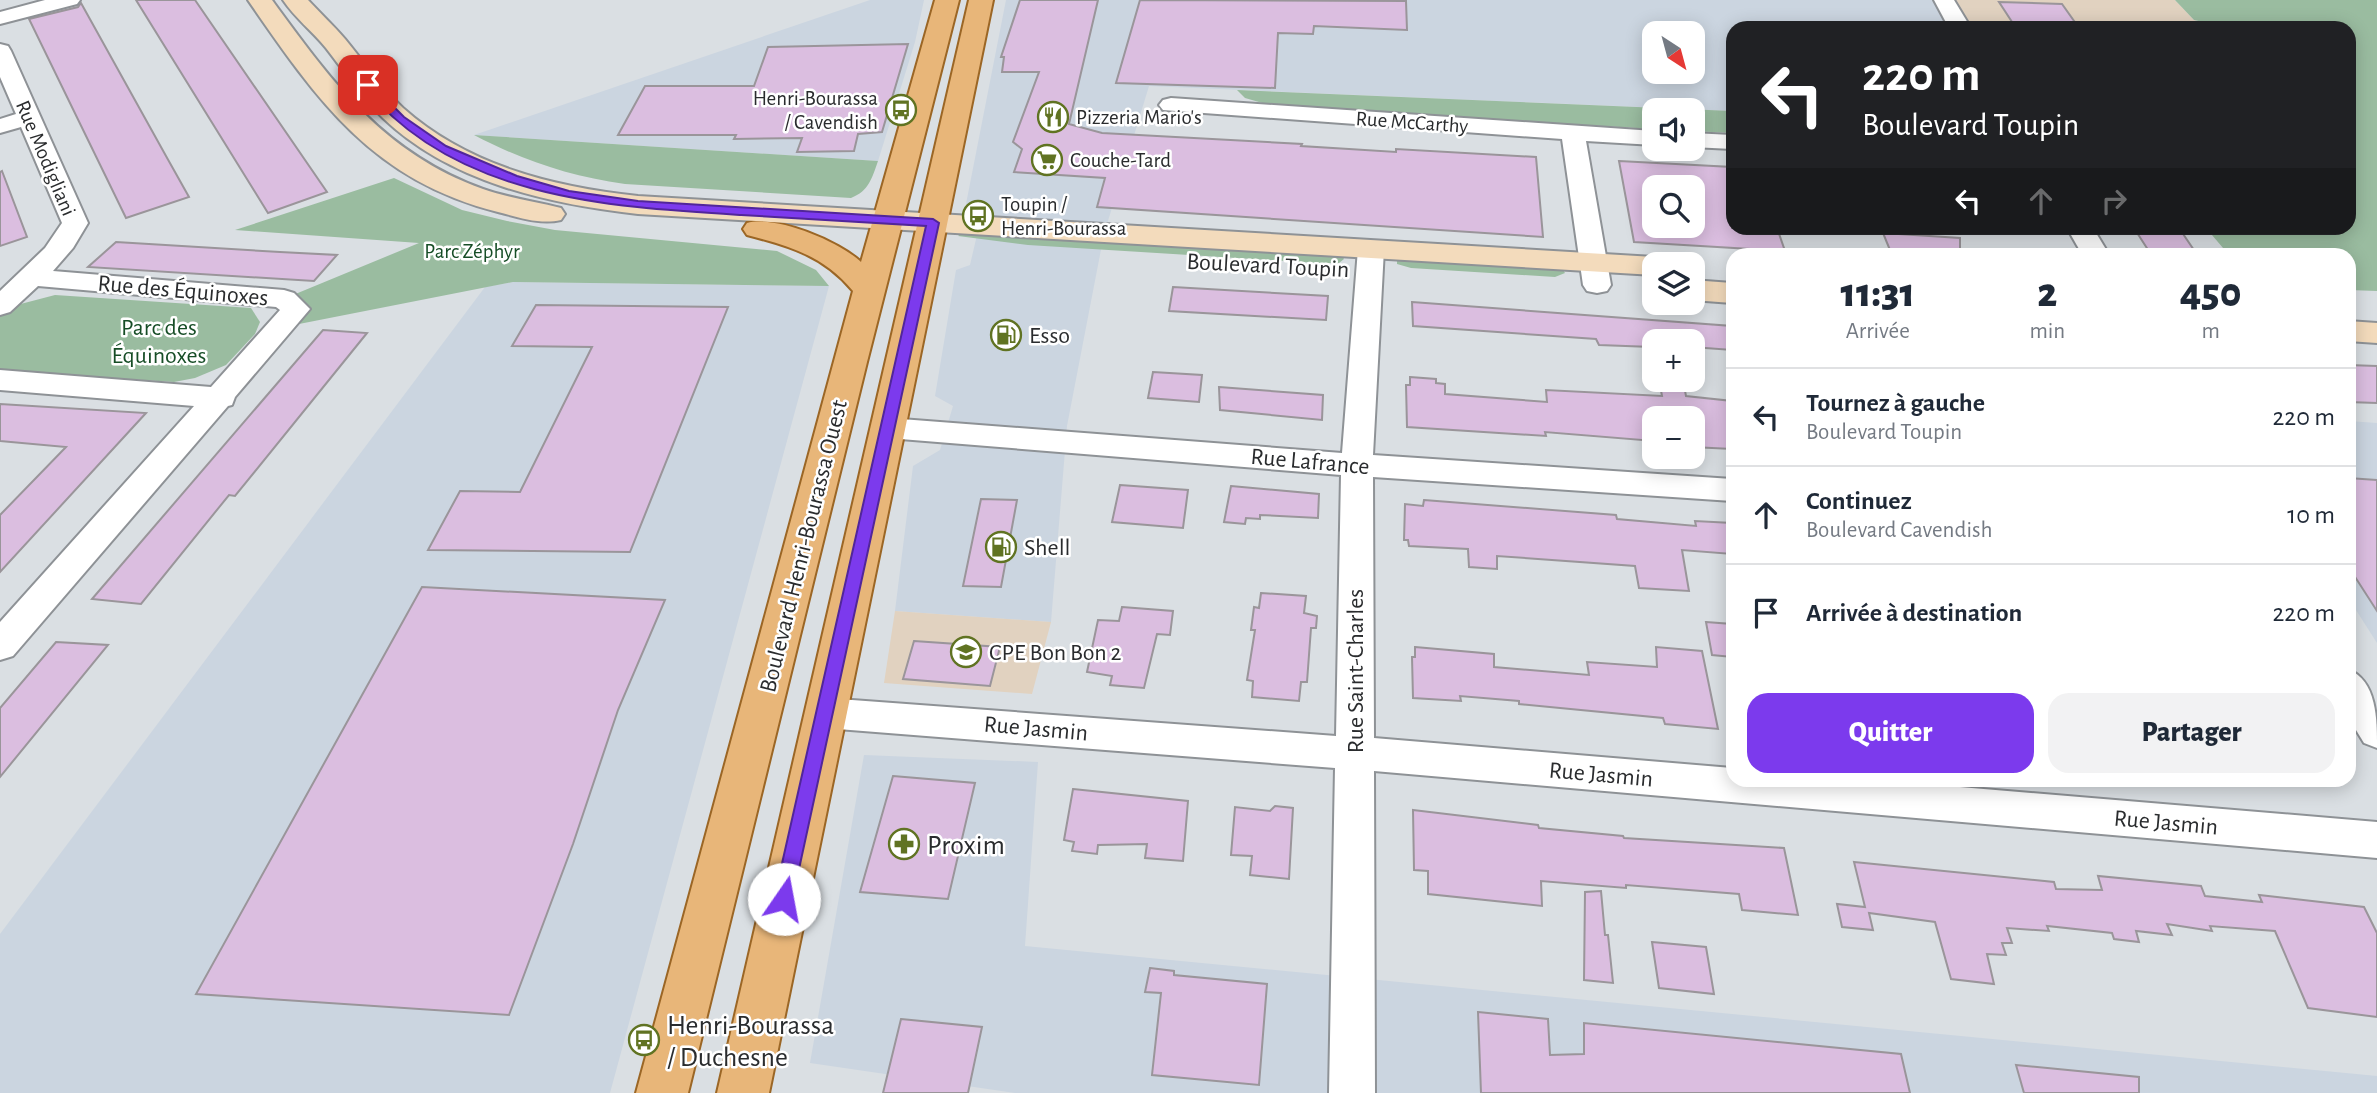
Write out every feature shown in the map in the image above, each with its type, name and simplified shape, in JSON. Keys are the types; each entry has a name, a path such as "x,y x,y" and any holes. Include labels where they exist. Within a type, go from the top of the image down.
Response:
{"main road":[{"path":"260,0 331,96 355,123 399,158 486,199 540,213 758,229 885,230"},
{"path":"295,0 400,119 442,148 506,176 568,195 620,203 885,230"},
{"name":"Boulevard Henri-Bourassa Ouest","path":"662,1093 869,289 947,0"},
{"path":"743,1093 981,0"},
{"path":"758,229 806,242 834,254 851,267 869,289"},
{"name":"Boulevard Toupin","path":"885,230 1595,274 1642,285"},
{"name":"Boulevard Toupin","path":"1595,274 1642,268"},
{"path":"1705,269 1726,271"},
{"path":"1705,291 1726,293"},
{"path":"2356,309 2377,310"},
{"path":"2356,332 2377,333"}],"street":[{"path":"0,18 70,0"},
{"path":"1944,0 1957,21"},
{"name":"Rue Modigliani","path":"0,51 70,209 74,227 33,277"},
{"name":"Rue McCarthy","path":"1171,105 1642,137"},
{"path":"0,126 29,118"},
{"path":"1573,133 1595,274"},
{"path":"1705,141 1726,142"},
{"name":"Rue Saint-Charles","path":"1352,1093 1357,465 1370,260"},
{"path":"0,306 33,277"},
{"name":"Rue des Équinoxes","path":"0,646 221,398 296,309 284,299 33,277"},
{"path":"0,380 221,398"},
{"name":"Rue Lafrance","path":"888,428 1357,465 1726,490"},
{"path":"2356,697 2377,732"},
{"name":"Rue Jasmin","path":"825,713 1355,753 1726,785"},
{"name":"Rue Jasmin","path":"1754,787 2377,840"}],"shaded area":[{"path":"870,0 924,0 915,42 878,161 474,135"},
{"path":"1006,0 1941,0 1952,21 1726,21 1726,111 1705,110 1705,98 1642,98 1642,107 1149,86 1104,234 1067,426 1051,622 895,611 913,466 940,450 953,406 935,396 956,270 970,265 983,209 966,204"},
{"path":"1944,0 2175,0 2194,20 2198,21 1957,21"},
{"path":"513,282 829,286 610,1093 0,1093 0,934 485,287"},
{"path":"2356,422 2377,423 2377,643 2356,610"},
{"name":"CPE Bon Bon 2","path":"895,611 1051,622 1032,694 884,683"},
{"path":"864,755 1038,762 1025,946 2377,1076 2377,1093 1015,1093 810,1063"}],"green space":[{"path":"2175,0 2377,0 2377,291 2356,290 2356,248 2223,248 2212,235 2356,235 2356,21 2194,20"},
{"path":"1237,90 1642,107 1642,128 1276,107 1245,98"},
{"path":"1705,110 1726,111 1726,133 1705,132"},
{"path":"474,135 878,161 866,188 851,198 625,184 585,177 547,166"},
{"name":"Parc Zéphyr","path":"394,178 462,210 507,221 555,230 777,251 816,270 829,286 513,282 299,324 293,295 419,243 235,230"},
{"path":"962,233 1341,254 1344,259 1339,263 1318,263 1028,245 958,236"},
{"path":"1397,258 1561,267 1565,273 1555,277 1411,268 1397,264"},
{"name":"Parc des Équinoxes","path":"55,295 251,308 260,322 255,334 226,365 195,378 174,382 0,371 0,317 13,306"}],"building":[{"path":"136,0 195,0 327,192 268,213"},
{"path":"1020,0 1098,0 1069,124 1102,133 1396,152 1396,149 1536,157 1543,237 1097,207 1105,178 1014,172 1022,149 1013,142 1039,72 1002,72 1004,57 1001,57"},
{"path":"1140,0 1406,1 1407,30 1314,26 1313,34 1278,33 1275,88 1116,83"},
{"path":"1999,2 2062,4 2074,21 2011,21"},
{"path":"81,3 189,197 126,218 29,19 78,7"},
{"path":"908,44 882,132 858,134 854,151 797,152 802,138 734,139 736,135 618,135 645,86 754,86 768,47"},
{"path":"1619,161 1726,167 1726,235 1779,235 1784,248 1634,242"},
{"path":"2,171 27,237 0,246 0,172"},
{"path":"1884,235 1960,238 1960,248 1889,248"},
{"path":"2138,235 2184,235 2193,248 2147,248"},
{"path":"116,242 337,255 314,281 88,267"},
{"path":"1173,287 1328,296 1326,320 1169,311"},
{"path":"1412,302 1726,326 1726,350 1705,348 1705,329 1642,329 1642,347 1599,345 1596,339 1413,326"},
{"path":"536,305 728,307 630,552 428,550 460,491 520,492 592,347 512,346"},
{"path":"323,330 367,333 235,496 229,495 141,604 92,599"},
{"path":"2356,365 2377,366 2377,403 2356,402"},
{"path":"1153,372 1202,375 1199,402 1148,398"},
{"path":"1410,377 1436,379 1436,383 1445,384 1445,394 1547,402 1546,390 1662,396 1661,392 1685,392 1686,396 1726,400 1726,449 1705,448 1705,406 1642,406 1642,440 1545,432 1546,436 1407,427 1406,385 1410,385"},
{"path":"1219,387 1323,395 1322,420 1220,410"},
{"path":"0,404 146,413 0,572 0,515 66,447 0,441"},
{"path":"2356,479 2377,480 2377,611 2356,578"},
{"path":"1120,485 1188,490 1183,528 1112,522"},
{"path":"1231,486 1319,494 1318,518 1260,515 1260,519 1246,518 1245,524 1224,522"},
{"path":"981,499 1017,500 1001,587 963,586"},
{"path":"1424,500 1616,515 1617,519 1696,526 1695,521 1726,523 1726,554 1682,550 1689,591 1639,588 1635,566 1497,556 1497,569 1469,567 1468,549 1409,546 1408,540 1404,540 1405,504 1423,506"},
{"path":"422,587 665,600 618,710 573,844 509,1015 196,994"},
{"path":"1261,593 1306,596 1304,613 1317,616 1316,628 1311,628 1307,682 1301,682 1299,701 1252,697 1253,681 1247,680 1255,630 1251,630 1254,607 1259,608"},
{"path":"1122,607 1173,611 1170,635 1157,634 1144,688 1110,685 1112,676 1087,672 1098,620 1119,621"},
{"path":"1706,622 1726,624 1726,656 1712,655"},
{"path":"914,641 1000,647 990,686 903,679"},
{"path":"56,642 108,645 0,777 0,708"},
{"path":"1415,647 1494,654 1494,667 1589,675 1587,662 1657,667 1656,647 1702,651 1718,729 1665,724 1663,718 1519,704 1519,701 1460,696 1461,701 1413,698 1412,657 1415,657"},
{"path":"893,776 975,783 948,899 860,892"},
{"path":"1073,789 1188,801 1183,861 1145,858 1147,844 1098,845 1097,854 1072,851 1074,842 1064,840"},
{"path":"1275,806 1293,808 1289,879 1250,875 1252,856 1231,855 1235,807 1270,811"},
{"path":"1413,810 1624,838 1784,848 1798,915 1742,910 1739,894 1626,885 1626,888 1541,881 1542,906 1428,894 1428,871 1414,870"},
{"path":"1854,862 2054,882 2056,889 2102,890 2098,876 2201,886 2205,896 2262,902 2259,895 2364,907 2377,933 2377,1017 2308,1008 2275,931 2210,926 2212,931 2167,924 2172,935 2136,931 2139,942 2114,939 2112,933 2047,926 2049,931 2007,928 2012,943 2002,943 2006,955 1987,954 1994,984 1951,979 1935,922 1869,913 1873,930 1842,927 1837,904 1865,907"},
{"path":"1601,891 1613,983 1584,980 1585,892"},
{"path":"1652,942 1706,947 1714,994 1659,988"},
{"path":"1150,968 1174,971 1174,975 1267,984 1259,1085 1152,1075 1161,993 1145,992"},
{"path":"1478,1012 1548,1019 1550,1055 1584,1054 1584,1023 1901,1054 1910,1093 1481,1093"},
{"path":"901,1019 982,1027 968,1093 883,1093"},
{"path":"2016,1065 2139,1077 2139,1093 2024,1093"}],"place":[{"name":"Henri-Bourassa / Cavendish","path":"901,110"},
{"name":"Pizzeria Mario's","path":"1053,117"},
{"name":"Couche-Tard","path":"1047,160"},
{"name":"Toupin / Henri-Bourassa","path":"978,216"},
{"name":"Esso","path":"1006,335"},
{"name":"Shell","path":"1001,547"},
{"name":"CPE Bon Bon 2","path":"966,652"},
{"name":"Proxim","path":"904,844"},
{"name":"Henri-Bourassa / Duchesne","path":"644,1040"}],"route":[{"path":"368,85 400,119 442,148 513,179 551,191 638,205 933,223 784,899"}]}
